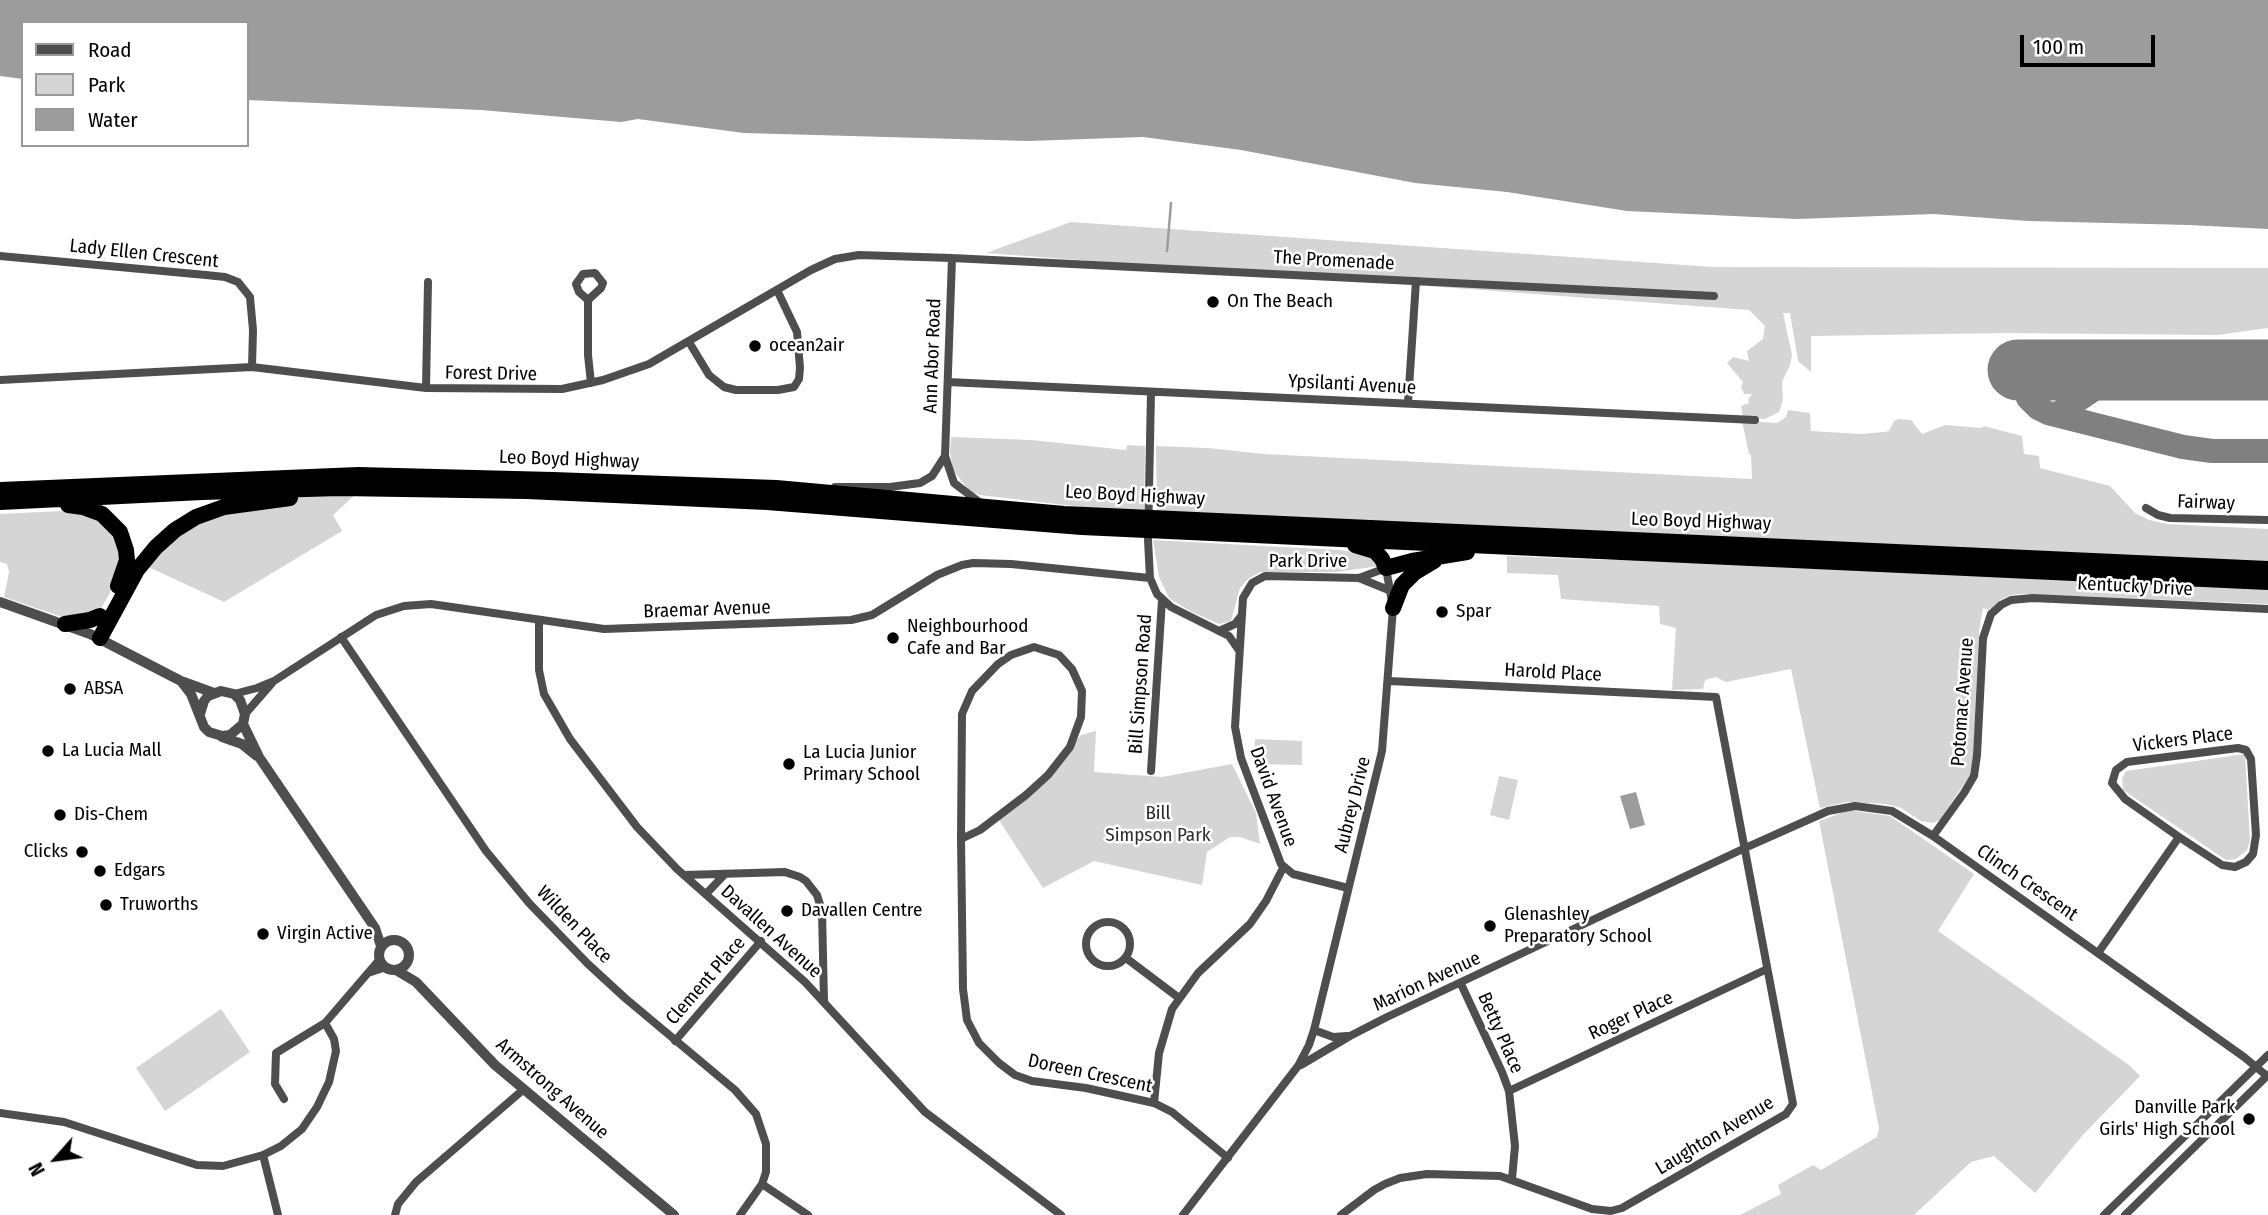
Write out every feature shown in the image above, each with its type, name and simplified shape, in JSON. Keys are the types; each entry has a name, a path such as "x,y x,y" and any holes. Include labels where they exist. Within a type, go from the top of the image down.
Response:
{"highway":[{"name":"Leo Boyd Highway","path":"0,490 358,475 776,488 1133,524"},
{"path":"104,620 146,557 164,538 186,524 224,507 312,496 340,488"},
{"name":"Leo Boyd Highway","path":"0,502 202,492 439,488 691,497 858,508 1041,525 1161,525 2268,569"},
{"path":"34,501 92,509 108,518 120,532 126,550 125,569 104,620 101,639"},
{"name":"Leo Boyd Highway","path":"1161,525 1337,539 2268,582"},
{"path":"1337,539 1375,551 1386,568 1459,552 1529,547"},
{"path":"1392,600 1414,573 1434,560 1459,552"},
{"path":"65,624 104,620"}],"street":[{"name":"Forest Drive","path":"0,380 253,367 426,388 551,390 591,383 649,364 821,265 848,256 877,254 952,258"},
{"name":"Lady Ellen Crescent","path":"0,256 215,276 238,282 250,297 253,367"},
{"name":"The Promenade","path":"952,258 1714,296"},
{"name":"Ann Abor Road","path":"952,258 944,456 954,483 988,508"},
{"path":"1408,403 1416,281"},
{"path":"426,388 428,282"},
{"path":"689,342 709,375 724,387 736,390 778,390 794,387 799,379 800,368 797,332 777,290"},
{"path":"588,300 591,383"},
{"name":"Ypsilanti Avenue","path":"948,382 1755,420"},
{"path":"1151,392 1148,540 1150,578 1162,600 1178,612 1233,639 1239,652"},
{"path":"776,488 906,486 920,483 932,476 944,456"},
{"name":"Fairway","path":"2146,508 2170,518 2268,520"},
{"name":"Braemar Avenue","path":"234,694 274,681 383,612 416,604 604,629 851,620 872,615 943,572 973,563 1011,564 1150,578"},
{"name":"Park Drive","path":"1239,652 1243,598 1256,579 1265,576 1359,578 1386,568"},
{"name":"Aubrey Drive","path":"1309,1045 1381,758 1389,681 1392,600 1386,568"},
{"name":"Park Drive","path":"1359,578 1392,600"},
{"name":"Kentucky Drive","path":"2001,605 2011,600 2033,598 2268,609"},
{"name":"Bill Simpson Road","path":"1151,771 1162,600"},
{"path":"0,602 101,639 181,681 214,693"},
{"name":"Potomac Avenue","path":"1933,836 1974,776 1978,755 1984,629 1992,614 2001,605"},
{"path":"1219,631 1235,624 1242,615"},
{"name":"Davallen Avenue","path":"539,621 540,682 550,707 611,795 661,854 761,941 824,1002 925,1112 1061,1215"},
{"name":"Wilden Place","path":"341,637 478,840 508,878 580,957 735,1090 757,1114 767,1152 766,1172 762,1184 740,1215"},
{"name":"Doreen Crescent","path":"961,839 979,830 1026,795 1048,775 1070,747 1081,718 1082,691 1072,669 1059,654 1034,648 1011,654 998,664 967,699 960,723 961,839 963,989 967,1020 979,1043 999,1063 1020,1077 1154,1102 1172,1112 1228,1158"},
{"name":"David Avenue","path":"1239,652 1235,727 1237,741 1269,837 1283,867 1293,874 1348,888"},
{"path":"181,681 191,694 204,727 209,732 242,744 259,757"},
{"name":"Braemar Avenue","path":"244,719 274,681"},
{"name":"Harold Place","path":"1389,681 1716,697"},
{"path":"200,714 204,701 214,693 221,691 234,694 240,700 244,719 259,757 375,928 387,965"},
{"name":"Laughton Avenue","path":"1340,1215 1374,1190 1400,1178 1414,1175 1483,1175 1512,1179 1592,1209 1611,1211 1622,1208 1786,1114 1792,1108 1794,1098 1716,697"},
{"path":"222,737 230,735 244,719"},
{"name":"Vickers Place","path":"2238,748 2246,750 2251,759 2256,835 2250,859 2241,865 2227,868 2179,837 2119,794 2112,783 2116,770 2127,762 2138,760 2238,748"},
{"name":"Clinch Crescent","path":"1745,848 1828,811 1855,806 1892,811 1933,836 2267,1076"},
{"path":"2098,953 2179,837"},
{"name":"Marion Avenue","path":"1298,1066 1350,1036 1745,848"},
{"name":"David Avenue","path":"1154,1102 1162,1040 1167,1021 1179,998 1198,973 1250,924 1266,901 1283,867"},
{"path":"684,875 785,872 800,877 812,887 820,902 824,924 824,1002"},
{"path":"706,894 724,874"},
{"path":"1105,922 1122,926 1130,941 1126,958 1111,966 1095,962 1086,947 1090,930 1105,922"},
{"path":"284,1098 275,1084 276,1053 325,1023 351,990 370,972 387,965 404,966 409,959 406,946 400,940 393,939 375,928"},
{"path":"381,946 393,939"},
{"name":"Clement Place","path":"676,1041 761,941"},
{"path":"1126,958 1179,998"},
{"name":"Armstrong Avenue","path":"409,959 416,982"},
{"name":"Armstrong Avenue","path":"387,965 416,982 478,1049 674,1215"},
{"name":"Roger Place","path":"1508,1091 1768,969"},
{"name":"Betty Place","path":"1461,984 1502,1072 1508,1091 1515,1146 1512,1179"},
{"path":"0,1113 64,1122 197,1165 223,1166 263,1156 302,1129 323,1096 336,1051 334,1039 325,1023"},
{"path":"1314,1030 1333,1037 1350,1036"},
{"name":"Marion Avenue","path":"1183,1215 1298,1066 1309,1045"},
{"path":"2104,1215 2268,1055"},
{"path":"2125,1215 2267,1076"},
{"path":"395,1215 398,1204 416,1182 524,1089"},
{"path":"263,1156 278,1215"},
{"path":"762,1184 808,1215"}],"green space":[{"path":"1071,222 1713,267 2268,268 2268,328 2218,335 2004,333 1811,336 1811,372 1798,361 1790,313 1783,313 1792,355 1782,382 1783,400 1779,412 1765,419 1749,418 1743,417 1741,406 1749,403 1752,394 1744,394 1741,387 1743,382 1727,363 1733,357 1749,361 1747,351 1763,339 1765,326 1749,310 986,253"},
{"path":"1788,410 1810,413 1811,431 1860,434 1885,432 1899,419 1911,420 1922,434 1945,425 1984,426 2022,436 2024,454 2039,456 2040,468 2110,486 2135,513 2149,520 2167,524 2268,529 2268,562 1157,512 1156,446 1752,479 1751,455 1742,421 1777,423 1786,417"},
{"path":"951,437 1031,440 1126,450 1127,445 1145,446 1144,511 1099,509 970,492 953,470"},
{"path":"357,493 333,515 342,531 224,602 142,564 193,517 252,500"},
{"path":"90,512 121,536 119,576 91,627 4,597 9,572 7,564 0,562 0,514"},
{"path":"1153,540 1340,550 1367,554 1379,566 1336,572 1260,572 1240,588 1231,621 1219,624 1169,598 1159,577"},
{"path":"1507,556 1607,560 1672,557 2268,588 2268,604 2024,594 2002,599 1988,610 1983,608 1979,632 1970,775 1940,820 1933,823 1921,821 1901,808 1886,804 1847,802 1820,808 1791,669 1726,682 1716,677 1705,680 1703,689 1672,690 1676,628 1660,624 1659,606 1561,599 1558,575 1507,573"},
{"name":"Bill Simpson Park","path":"1096,731 1094,772 1162,777 1232,764 1256,813 1260,844 1240,837 1230,837 1207,852 1202,885 1094,861 1043,888 997,817 1060,761 1081,735"},
{"path":"1255,739 1302,741 1302,765 1254,764"},
{"path":"2245,754 2250,841 2247,850 2236,859 2226,860 2123,790 2122,779 2126,771"},
{"path":"1499,776 1518,780 1509,820 1490,815"},
{"path":"1849,810 1890,816 1974,874 1938,931 2129,1065 2140,1076 2082,1136 2035,1193 1994,1156 1971,1162 1914,1215 1740,1215 1781,1194 1778,1185 1813,1165 1821,1170 1877,1137 1879,1128 1819,821"},
{"path":"221,1009 250,1052 165,1111 136,1068"}],"water":[{"path":"0,0 2268,0 2268,229 2028,221 1934,214 1797,219 1627,211 1507,192 1415,183 1241,150 1143,137 1028,141 744,133 638,119 621,122 481,110 248,100 248,21 21,21 21,79 0,76"},
{"path":"1636,792 1645,825 1630,829 1620,796"}],"waterway":[{"path":"1167,251 1171,203"}],"taxiway":[{"path":"2025,370 2028,398 2048,413 2183,447 2212,451 2268,451"},
{"path":"2056,415 2122,370"}],"runway":[{"path":"2018,370 2268,370"}],"place":[{"name":"On The Beach","path":"1213,302"},
{"name":"ocean2air","path":"755,346"},
{"name":"Spar","path":"1442,612"},
{"name":"Neighbourhood Cafe and Bar","path":"893,638"},
{"name":"ABSA","path":"70,689"},
{"name":"La Lucia Mall","path":"48,751"},
{"name":"La Lucia Junior Primary School","path":"789,764"},
{"name":"Dis-Chem","path":"60,815"},
{"name":"Clicks","path":"82,852"},
{"name":"Edgars","path":"100,871"},
{"name":"Truworths","path":"106,905"},
{"name":"Davallen Centre","path":"787,911"},
{"name":"Glenashley Preparatory School","path":"1490,926"},
{"name":"Virgin Active","path":"263,934"},
{"name":"Danville Park Girls' High School","path":"2249,1119"}]}
